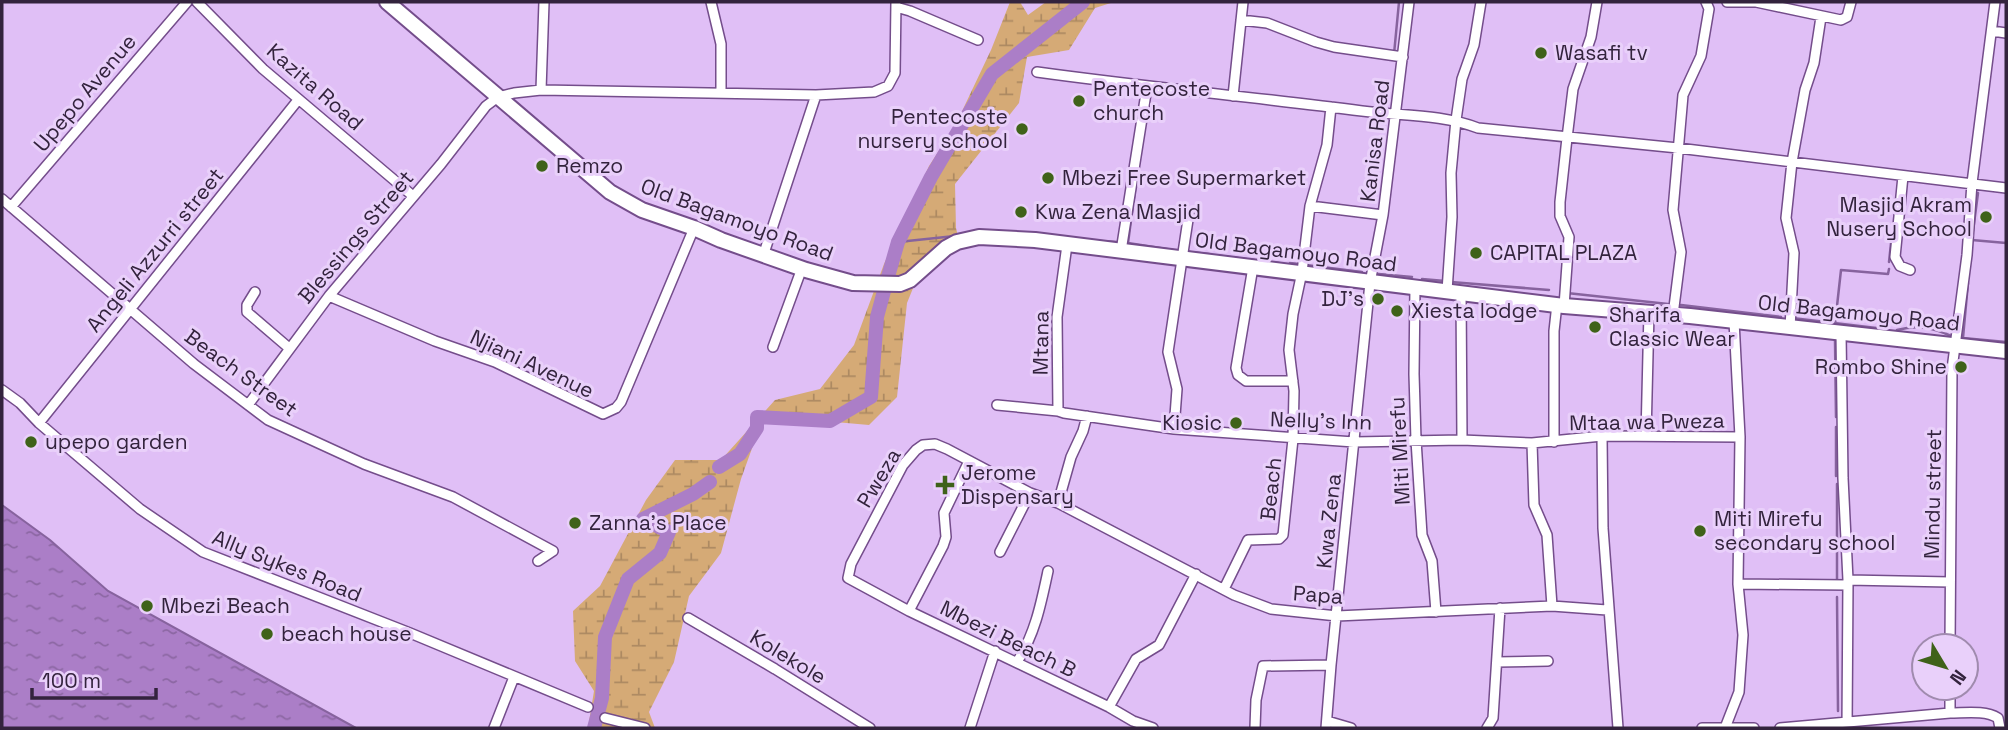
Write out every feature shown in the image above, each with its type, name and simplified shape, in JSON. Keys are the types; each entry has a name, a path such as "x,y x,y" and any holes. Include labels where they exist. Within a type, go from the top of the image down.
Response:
{"main road":[{"name":"Old Bagamoyo Road","path":"387,2 610,192 642,210 721,240 853,283 900,284 911,280 946,248 957,242 979,237 1035,240 1561,305 2006,351"}],"street":[{"name":"Upepo Avenue","path":"11,207 187,2"},
{"name":"Kazita Road","path":"197,2 263,69 413,196"},
{"path":"541,90 544,2"},
{"path":"711,2 721,44 721,92"},
{"path":"1233,96 1243,2"},
{"name":"Kanisa Road","path":"1370,283 1384,215 1409,2"},
{"path":"1462,440 1451,173 1464,71 1474,45 1481,2"},
{"path":"1554,442 1554,331 1561,305 1569,237 1560,216 1560,202 1573,89 1591,37 1597,2"},
{"path":"1673,315 1681,252 1673,210 1683,95 1702,55 1709,9 1706,2"},
{"path":"1727,2 1756,2 1821,17 1847,18 1851,2"},
{"name":"Mindu street","path":"1950,632 1952,369 1995,2"},
{"path":"498,97 541,90 816,95 874,92 888,86 895,73 896,4 978,40"},
{"path":"1790,328 1794,253 1786,218 1792,162 1805,90 1814,63 1821,17"},
{"path":"1241,19 1267,23 1334,47 1403,57"},
{"path":"1992,31 2006,33"},
{"path":"1037,72 1395,116 1456,120 1478,128 1678,148 2006,188"},
{"path":"1121,251 1147,87"},
{"path":"764,253 816,95"},
{"name":"Blessings Street","path":"248,405 329,296 486,106 498,97"},
{"name":"Angeli Azzurri street","path":"39,423 298,100"},
{"name":"Beach","path":"1224,589 1248,540 1279,538 1283,535 1293,439 1293,381 1289,351 1293,314 1302,272 1310,206 1327,145 1331,107"},
{"path":"1903,176 1895,257 1900,266 1910,270"},
{"name":"Beach Street","path":"2,199 194,364 268,420 330,449 461,501 553,551 538,561"},
{"path":"1310,206 1384,215"},
{"path":"1174,429 1177,389 1168,352 1189,213"},
{"name":"Njiani Avenue","path":"329,296 435,341 495,362 596,413 603,414 610,412 621,402 694,228"},
{"name":"Mtana","path":"1058,411 1056,317 1067,245"},
{"path":"1253,267 1236,368 1238,375 1246,381 1293,381"},
{"path":"773,347 802,268"},
{"path":"1354,442 1370,283"},
{"name":"Miti Mirefu","path":"1415,287 1414,374 1422,535 1432,561 1436,612"},
{"path":"255,292 247,305 247,312 289,348"},
{"path":"1646,436 1648,312"},
{"path":"1725,728 1739,692 1743,635 1738,584 1740,438 1734,321"},
{"path":"1841,332 1848,583 1847,726"},
{"name":"Ally Sykes Road","path":"2,390 140,509 202,552 588,707"},
{"path":"997,405 1087,416 1058,503"},
{"name":"Nelly's Inn","path":"1087,416 1174,429 1293,439 1354,442 1554,442"},
{"path":"1602,436 1607,610 1618,728"},
{"name":"Mtaa wa Pweza","path":"1554,442 1602,436 1740,438"},
{"name":"Kwa Zena","path":"1326,725 1354,442"},
{"path":"1532,443 1534,505 1547,536 1552,606"},
{"name":"Pweza","path":"848,578 851,564 903,465 923,445 935,444 1196,574"},
{"path":"909,611 943,546 946,537 944,513 970,461"},
{"path":"1000,552 1030,493"},
{"path":"1017,662 1027,646 1039,616 1048,571"},
{"path":"1109,707 1136,659 1160,645 1196,574"},
{"name":"Papa","path":"1196,574 1271,609 1337,615 1552,606 1607,610"},
{"name":"Mbezi Beach B","path":"848,578 909,611 1150,727"},
{"path":"1738,584 1950,582"},
{"path":"1487,728 1493,718 1500,608"},
{"name":"Kolekole","path":"688,618 775,668 870,728"},
{"path":"970,728 995,651"},
{"path":"1497,662 1548,661"},
{"path":"1255,728 1256,700 1263,666 1331,665"},
{"path":"494,728 514,677"},
{"path":"1950,702 1950,713"},
{"path":"1780,728 1847,726 1950,713 1991,713 1998,718 2000,728"},
{"path":"605,718 645,728"},
{"path":"1326,725 1351,728"},
{"path":"1702,728 1754,728"}],"green space":[{"path":"1010,2 1020,2 1028,15 1046,2 1114,2 1095,8 1069,50 1027,57 1019,103 955,184 959,241 920,271 907,303 897,397 869,425 767,416 759,420 721,553 689,596 674,662 649,712 655,728 588,728 594,691 575,661 573,611 600,586 646,500 675,460 721,460 775,400 820,389 854,345 884,264 929,166 955,126"}],"water":[{"path":"2,505 50,540 108,591 356,728 2,728"}],"waterway":[{"path":"719,467 740,454 757,428 757,417 830,421 871,397 877,317 887,280 898,242 931,177 992,74 1083,2"},
{"path":"1394,54 1399,2"},
{"path":"403,7 434,35"},
{"path":"1167,177 1137,175 1128,243 1173,250"},
{"path":"1973,231 1978,193"},
{"path":"1889,262 1892,234"},
{"path":"898,242 955,236"},
{"path":"1972,240 2006,243"},
{"path":"1099,241 1117,242"},
{"path":"1189,252 1209,254"},
{"path":"1221,256 1279,263"},
{"path":"1290,263 1299,264"},
{"path":"1306,265 1362,272"},
{"path":"1835,324 1841,270 1888,274 1889,269"},
{"path":"1379,274 1412,277"},
{"path":"1422,279 1445,281"},
{"path":"1451,282 1549,290"},
{"path":"1968,283 1963,338 2006,342"},
{"path":"1567,293 1668,304"},
{"path":"1681,305 1781,317"},
{"path":"1792,318 1885,329"},
{"path":"1897,330 1924,328 1951,336"},
{"path":"1835,341 1836,417"},
{"path":"1836,427 1836,476"},
{"path":"594,728 602,698 605,637 628,579 660,553 669,532 643,519 693,494 710,482"},
{"path":"1837,484 1837,582"},
{"path":"1837,597 1838,711"}],"place":[{"name":"Wasafi tv","path":"1541,53"},
{"name":"Pentecoste church","path":"1079,101"},
{"name":"Pentecoste nursery school","path":"1022,129"},
{"name":"Remzo","path":"542,166"},
{"name":"Mbezi Free Supermarket","path":"1048,178"},
{"name":"Kwa Zena Masjid","path":"1021,212"},
{"name":"Masjid Akram Nusery School","path":"1986,217"},
{"name":"CAPITAL PLAZA","path":"1476,253"},
{"name":"DJ's","path":"1378,299"},
{"name":"Xiesta lodge","path":"1397,311"},
{"name":"Sharifa Classic Wear","path":"1595,327"},
{"name":"Rombo Shine","path":"1961,367"},
{"name":"Kiosic","path":"1236,423"},
{"name":"upepo garden","path":"31,442"},
{"name":"Jerome Dispensary","path":"945,485"},
{"name":"Zanna's Place","path":"575,523"},
{"name":"Miti Mirefu secondary school","path":"1700,531"},
{"name":"Mbezi Beach","path":"147,606"},
{"name":"beach house","path":"267,634"}]}
